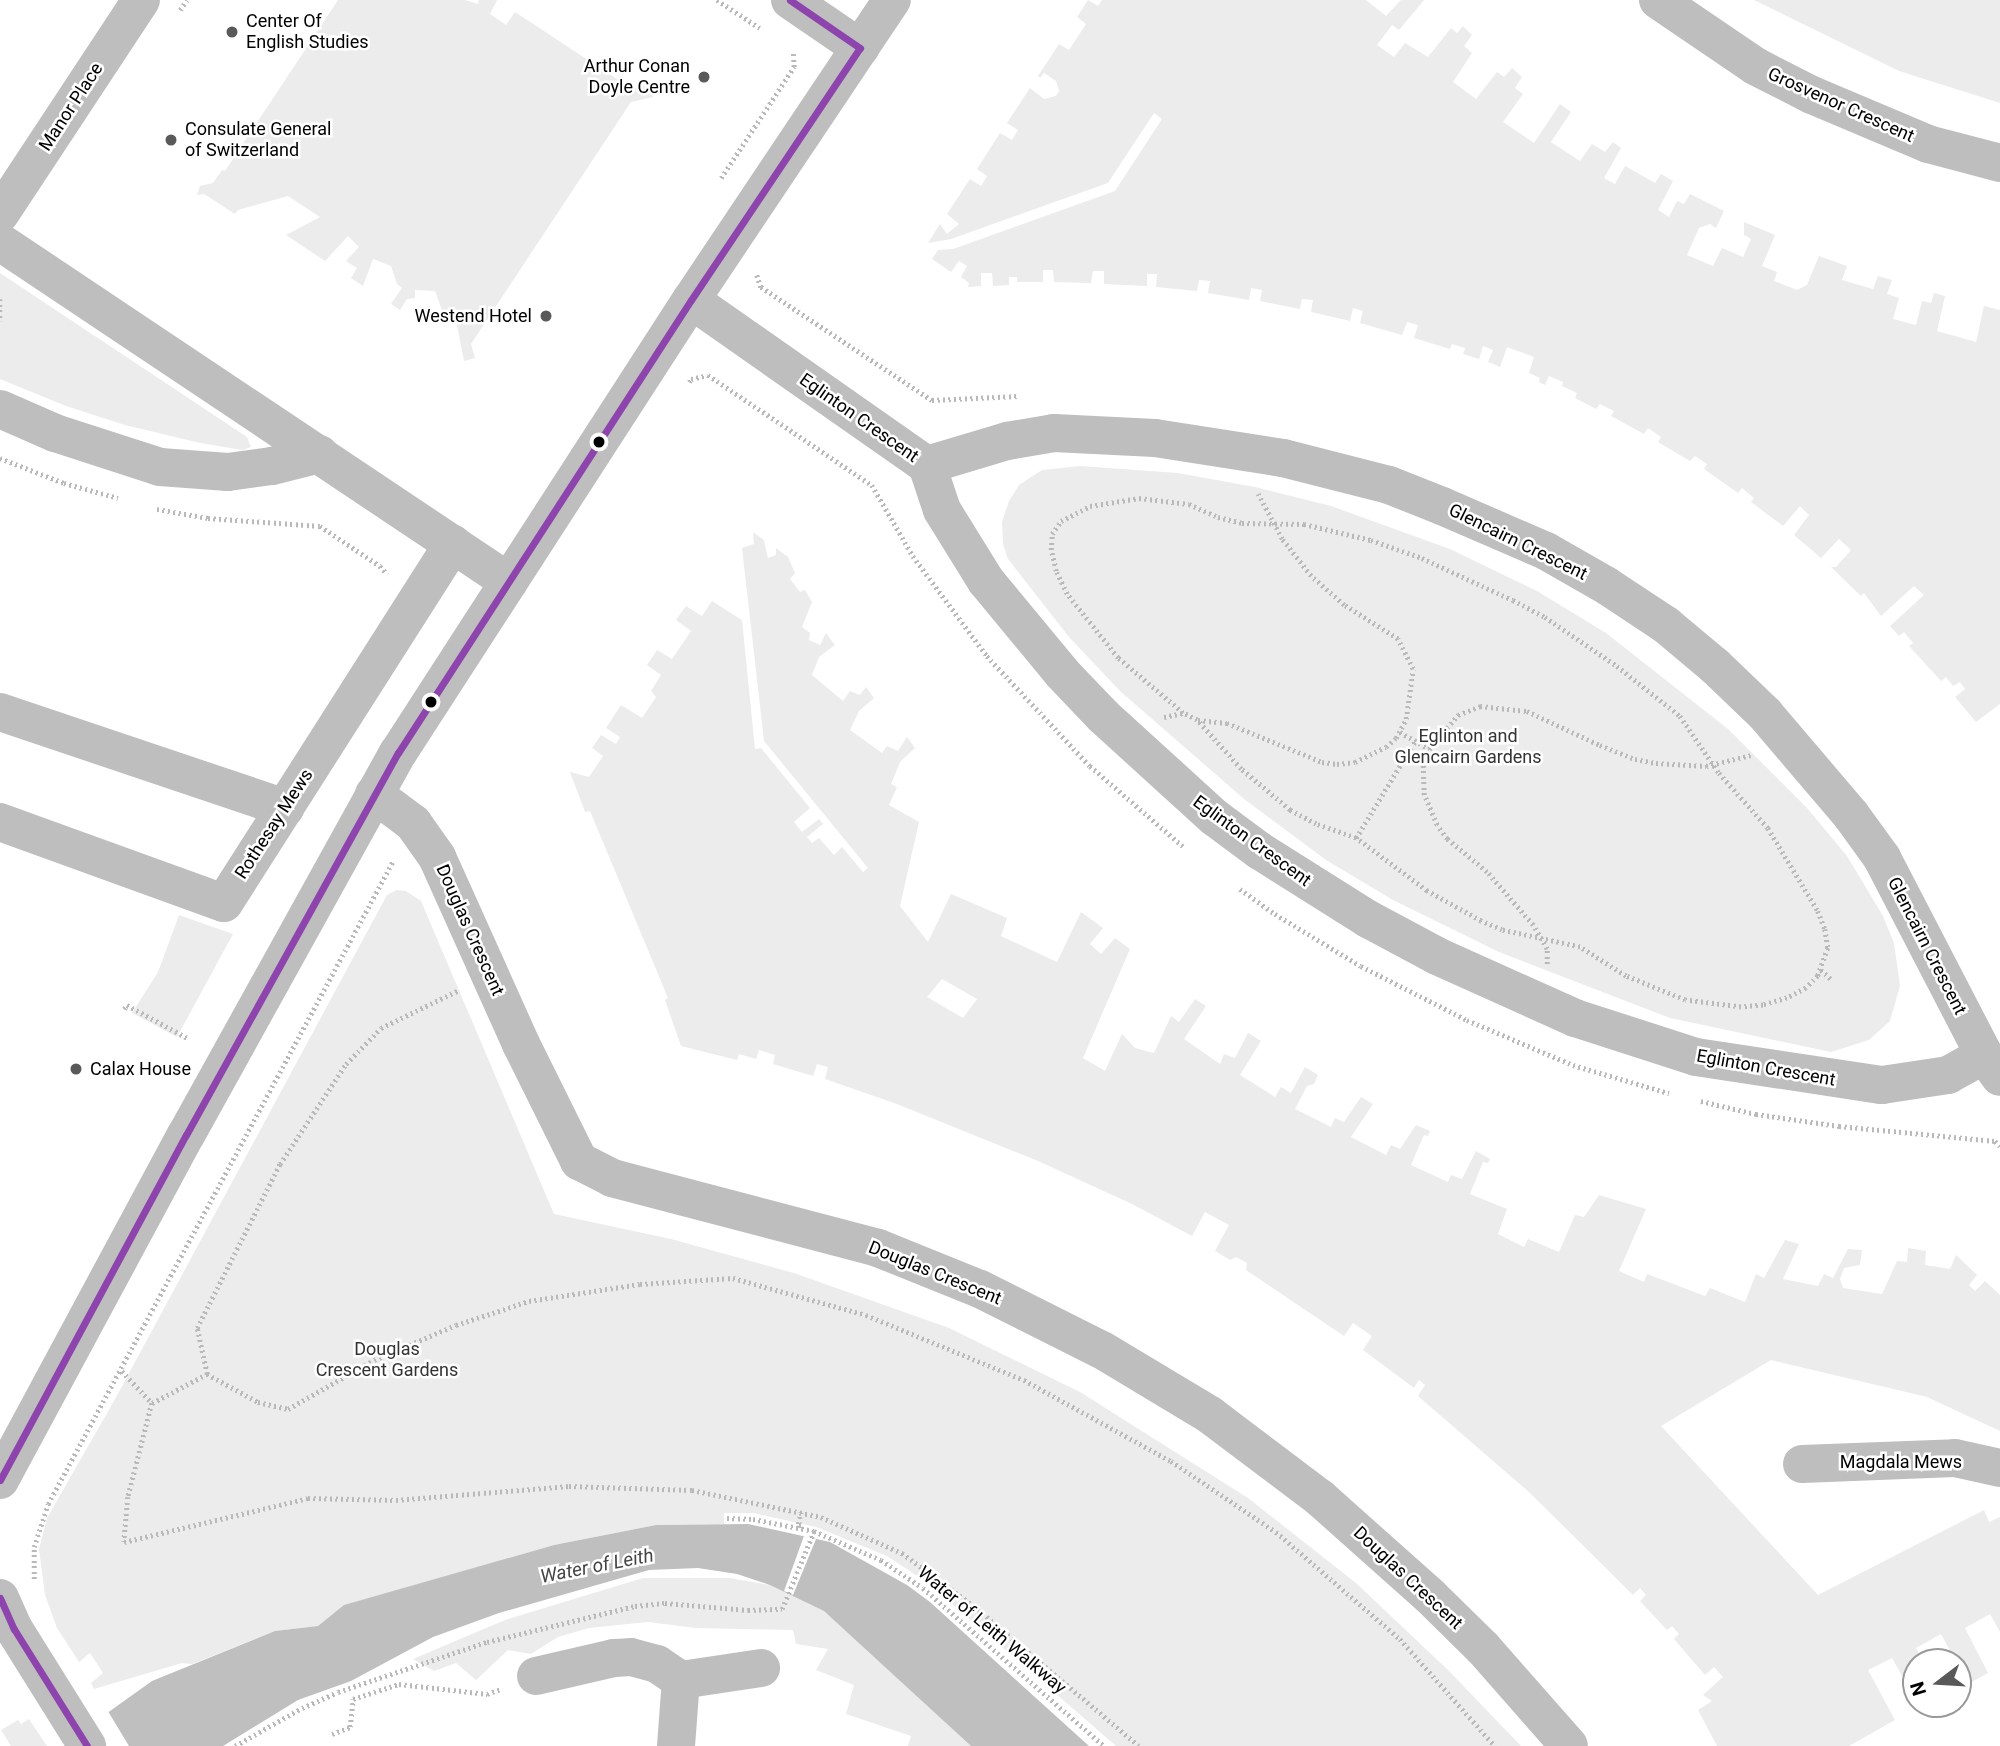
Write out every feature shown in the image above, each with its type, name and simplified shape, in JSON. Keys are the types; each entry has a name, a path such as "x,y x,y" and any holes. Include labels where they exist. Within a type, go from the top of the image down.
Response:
{"street":[{"name":"Manor Place","path":"0,214 141,0"},
{"path":"790,0 860,48"},
{"path":"0,1480 374,794 691,300 892,0"},
{"name":"Grosvenor Crescent","path":"1658,0 1755,66 1812,95 1928,144 2000,163"},
{"path":"0,242 509,582"},
{"name":"Eglinton Crescent","path":"691,300 927,465 942,510 962,546 1001,601 1095,708 1181,789 1260,851 1368,919 1575,1018 1696,1057 1833,1080 1882,1085 1992,1066"},
{"path":"0,409 55,433 160,467 228,472 272,466 320,454"},
{"name":"Glencairn Crescent","path":"927,465 1007,441 1054,433 1155,438 1261,454 1389,485 1546,551 1607,586 1666,625 1715,666 1780,731 1851,814 1882,858 1992,1066"},
{"name":"Rothesay Mews","path":"0,822 224,903 453,544"},
{"path":"0,712 285,808"},
{"name":"Douglas Crescent","path":"374,794 413,823 437,857 532,1069 579,1161 612,1178 878,1248 980,1289 1101,1350 1210,1415 1320,1498 1465,1630 1570,1746"},
{"name":"Magdala Mews","path":"1802,1464 1955,1458 2000,1468"},
{"path":"13,1601 87,1746"},
{"path":"536,1676 614,1658 631,1657 657,1664 681,1680 761,1668"},
{"path":"676,1746 681,1680"}],"path":[{"path":"179,11 187,0"},
{"path":"717,0 761,29"},
{"path":"719,181 794,67 794,51 789,47"},
{"path":"0,299 0,321"},
{"path":"683,390 691,379 708,375 872,485 913,556 987,656 1090,766 1193,854"},
{"path":"1197,720 1227,723 1258,733 1322,762 1337,764 1369,756 1386,747 1400,732 1411,702 1413,669 1398,639 1328,593 1295,558 1272,523 1255,487 1261,454"},
{"path":"0,458 64,483 131,502"},
{"path":"1139,498 1189,504 1218,517 1242,523 1272,523 1304,523 1371,540 1464,576 1545,618 1680,716 1714,765 1768,828 1818,911 1828,948 1821,970 1806,988 1787,999 1741,1007 1707,1005 1685,1000 1626,976 1580,947 1502,930 1458,909 1427,891 1356,838 1316,824 1290,810 1241,769 1197,720 1139,678 1082,616 1056,571 1052,534 1060,521 1090,506 1139,498"},
{"path":"144,506 208,518 320,526 380,566 389,577 389,585"},
{"path":"1537,1002 1548,961 1541,937 1511,896 1447,839 1437,825 1424,795 1421,779 1429,749 1466,710 1494,706 1527,711 1635,760 1676,765 1714,765 1754,754 1780,731"},
{"path":"1400,732 1429,749"},
{"path":"1356,838 1415,741"},
{"path":"13,1601 48,1504 122,1371 393,861 400,869"},
{"path":"1234,884 1275,914 1361,966 1467,1020 1573,1065 1682,1096"},
{"path":"1821,970 1831,979"},
{"path":"457,990 381,1028 346,1064 287,1153 197,1328 207,1374 258,1402 289,1409 374,1360 456,1325 529,1301 640,1284 733,1278 866,1315 1024,1380 1171,1461 1265,1525 1400,1639 1495,1746"},
{"path":"124,1009 127,1005 189,1039"},
{"path":"1694,1099 1756,1114 1839,1126 1995,1141 2000,1146"},
{"path":"122,1371 152,1403"},
{"path":"207,1374 152,1403 128,1497 124,1542 308,1498 396,1500 569,1486 692,1490 821,1517 902,1553 974,1606 1139,1746"},
{"path":"800,1528 801,1525 797,1524 801,1512"},
{"name":"Water of Leith Walkway","path":"727,1518 753,1518 814,1531 881,1560 923,1588 1104,1746"},
{"path":"789,1593 814,1531"},
{"path":"332,1734 350,1727 353,1699 399,1684 487,1694 536,1676"}],"green space":[{"path":"338,0 465,0 478,4 479,0 497,0 490,14 506,25 515,12 632,89 650,85 653,97 631,102 471,344 475,358 464,361 455,316 445,318 435,291 415,290 415,298 407,299 400,310 391,304 402,288 397,284 391,266 373,259 363,286 351,278 357,268 346,261 359,247 348,236 325,261 286,235 320,217 288,196 238,210 235,214 204,194 197,195 200,186 213,183 222,170 225,171"},
{"path":"1088,0 1098,6 1102,0 1366,0 1386,16 1401,0 1424,0 1399,30 1392,25 1377,45 1394,57 1405,43 1428,57 1451,28 1457,33 1463,26 1472,35 1464,46 1472,53 1453,82 1476,99 1497,72 1504,77 1512,68 1522,77 1515,88 1523,94 1503,122 1534,143 1560,104 1571,112 1551,142 1580,161 1592,144 1605,152 1613,142 1621,148 1604,178 1615,184 1625,166 1655,183 1661,174 1673,181 1658,210 1669,217 1677,201 1684,204 1690,194 1724,211 1716,228 1710,224 1699,228 1687,255 1713,266 1722,248 1743,257 1751,239 1744,235 1744,222 1775,235 1762,266 1777,272 1774,281 1797,290 1807,285 1819,256 1847,266 1842,280 1873,289 1878,276 1892,280 1887,294 1899,298 1893,319 1916,325 1922,301 1931,303 1934,293 1945,296 1937,331 1976,342 1984,306 2000,310 2000,704 1976,722 1955,697 1965,689 1960,682 1953,686 1946,677 1941,681 1909,646 1913,643 1904,632 1899,636 1890,626 1924,595 1914,586 1881,616 1864,593 1861,596 1831,567 1836,567 1851,550 1839,539 1821,558 1794,535 1809,515 1800,506 1783,526 1751,502 1754,498 1742,488 1738,493 1704,469 1707,464 1695,456 1690,461 1658,442 1661,437 1648,428 1644,434 1611,416 1614,411 1600,404 1596,409 1575,398 1577,393 1562,386 1563,382 1549,376 1545,385 1539,382 1540,378 1529,373 1534,357 1507,347 1500,367 1488,362 1493,350 1483,346 1479,359 1463,354 1465,348 1452,344 1450,349 1414,338 1418,325 1407,322 1402,335 1360,323 1363,311 1353,308 1350,321 1311,312 1313,300 1302,299 1300,309 1260,301 1262,290 1251,288 1249,300 1208,293 1210,281 1199,280 1197,291 1156,287 1157,274 1147,274 1147,286 1104,284 1104,271 1093,271 1091,283 1054,282 1053,270 1043,270 1043,282 1017,282 1017,277 1009,277 1009,285 993,286 992,273 981,273 981,286 968,287 969,283 961,277 967,266 959,261 951,272 932,259 938,250 953,249 1115,191 1162,119 1154,113 1108,183 951,239 928,243 940,224 947,234 959,224 947,214 970,179 981,186 987,176 977,169 1000,133 1012,140 1018,130 1007,123 1030,88 1044,99 1056,96 1059,91 1056,81 1044,73 1040,78 1038,76 1059,44 1069,50 1086,24 1077,17"},
{"path":"1754,0 2000,0 2000,103 1899,71"},
{"path":"0,273 247,437 251,447 243,450 200,443 125,425 66,406 0,379"},
{"name":"Eglinton and Glencairn Gardens","path":"1080,466 1178,473 1255,487 1331,506 1450,549 1537,591 1606,633 1728,729 1807,808 1847,856 1883,916 1894,943 1900,986 1890,1021 1869,1040 1831,1052 1670,1018 1499,952 1393,900 1326,860 1244,799 1120,691 1069,637 1008,559 1003,544 1002,522 1009,501 1019,485 1042,470"},
{"path":"753,532 764,540 768,558 776,555 776,548 788,557 795,573 790,579 800,592 805,590 812,602 802,627 810,633 809,640 820,645 826,633 835,645 819,657 812,675 843,701 850,691 860,695 866,687 874,698 859,711 850,730 882,753 887,746 898,751 907,737 915,748 900,762 891,784 897,787 889,805 919,822 900,906 928,942 951,894 1007,918 1001,936 1057,962 1081,912 1103,928 1090,944 1101,954 1115,938 1130,949 1083,1058 1105,1071 1122,1034 1135,1048 1154,1053 1171,1016 1179,1022 1195,999 1206,1006 1184,1039 1220,1064 1224,1054 1235,1058 1248,1033 1261,1041 1240,1075 1275,1097 1281,1087 1291,1093 1305,1067 1318,1075 1314,1084 1307,1086 1295,1109 1331,1127 1335,1118 1344,1122 1361,1097 1373,1104 1351,1137 1386,1155 1391,1145 1400,1149 1416,1125 1430,1131 1428,1136 1424,1135 1411,1165 1448,1182 1451,1175 1462,1179 1476,1151 1490,1159 1488,1163 1483,1162 1470,1194 1507,1209 1498,1234 1524,1247 1528,1239 1559,1252 1575,1215 1584,1217 1599,1195 1646,1209 1619,1271 1644,1282 1647,1274 1705,1296 1710,1288 1745,1302 1756,1274 1764,1278 1785,1240 1799,1244 1783,1279 1818,1286 1824,1274 1833,1278 1848,1249 1862,1250 1860,1265 1844,1268 1840,1279 1843,1288 1882,1294 1897,1261 1907,1262 1908,1248 1926,1251 1925,1265 1950,1269 1956,1255 1977,1275 1969,1285 1975,1291 1985,1281 2000,1295 2000,1431 1927,1397 1771,1360 1661,1426 1818,1595 1984,1510 1989,1522 2000,1517 2000,1632 1990,1614 1965,1628 1988,1673 1972,1682 1972,1648 1949,1648 1941,1634 1916,1648 1902,1648 1902,1676 1892,1658 1868,1670 1895,1720 1849,1746 1717,1746 1698,1710 1712,1701 1703,1695 1723,1677 1714,1667 1705,1675 1674,1639 1679,1634 1672,1626 1667,1630 1640,1601 1646,1595 1640,1588 1633,1595 1530,1493 1418,1396 1425,1385 1419,1380 1414,1388 1363,1350 1372,1336 1353,1323 1344,1336 1246,1270 1247,1263 1236,1257 1230,1260 1215,1251 1229,1225 1205,1212 1192,1236 1132,1204 1038,1161 897,1104 825,1079 828,1067 817,1064 813,1076 773,1064 775,1055 759,1050 756,1059 739,1054 737,1060 681,1046 665,1000 668,998 590,811 585,812 570,772 589,777 603,756 592,748 601,735 616,744 620,737 606,728 621,705 642,718 656,697 651,691 661,675 647,665 657,650 672,659 691,631 676,620 686,606 702,616 712,601 742,620 755,749 761,748 810,808 794,822 802,832 819,819 823,824 807,837 812,843 819,838 834,855 842,847 863,872 868,868 764,741 742,548 754,544","holes":["942,979 977,999 963,1018 927,997"]},
{"name":"Douglas Crescent Gardens","path":"397,890 406,891 421,901 554,1214 671,1239 794,1273 949,1328 1080,1392 1248,1498 1356,1583 1449,1671 1521,1746 1116,1746 928,1583 887,1556 816,1527 753,1513 724,1513 724,1524 656,1525 554,1545 345,1605 318,1626 275,1631 192,1664 182,1663 94,1689 91,1683 103,1673 90,1653 79,1662 57,1628 45,1595 39,1549 47,1518 114,1401 387,895"},
{"path":"179,915 233,934 177,1037 132,1013 158,972"},
{"path":"643,1578 730,1578 770,1585 796,1596 824,1611 844,1628 971,1746 908,1746 911,1736 846,1714 854,1685 816,1670 828,1649 796,1644 793,1630 696,1628 648,1622 589,1628 558,1637 531,1654 508,1650 476,1680 456,1663 434,1671 413,1659 505,1620"},
{"path":"29,1719 47,1746 11,1746 1,1730 18,1720 21,1724"}],"water":[{"name":"Water of Leith","path":"748,1524 830,1542 907,1585 930,1602 1089,1746 971,1746 824,1611 770,1585 737,1574 698,1568 649,1570 499,1613 433,1637 351,1681 298,1700 223,1746 61,1746 152,1681 275,1631 318,1626 344,1605 554,1545 656,1525"}],"pier":[{"path":"804,1536 816,1539 793,1595 784,1591"},
{"path":"106,1708 129,1746 58,1746 59,1743"}],"transit line":[{"path":"790,0 860,48"},
{"path":"0,1480 186,1135 398,753 691,300 860,48"},
{"path":"0,1598 14,1629 87,1746"}],"place":[{"name":"Center Of English Studies","path":"232,32"},
{"name":"Arthur Conan Doyle Centre","path":"704,77"},
{"name":"Consulate General of Switzerland","path":"171,140"},
{"name":"Westend Hotel","path":"546,316"},
{"name":"Calax House","path":"76,1069"}]}
